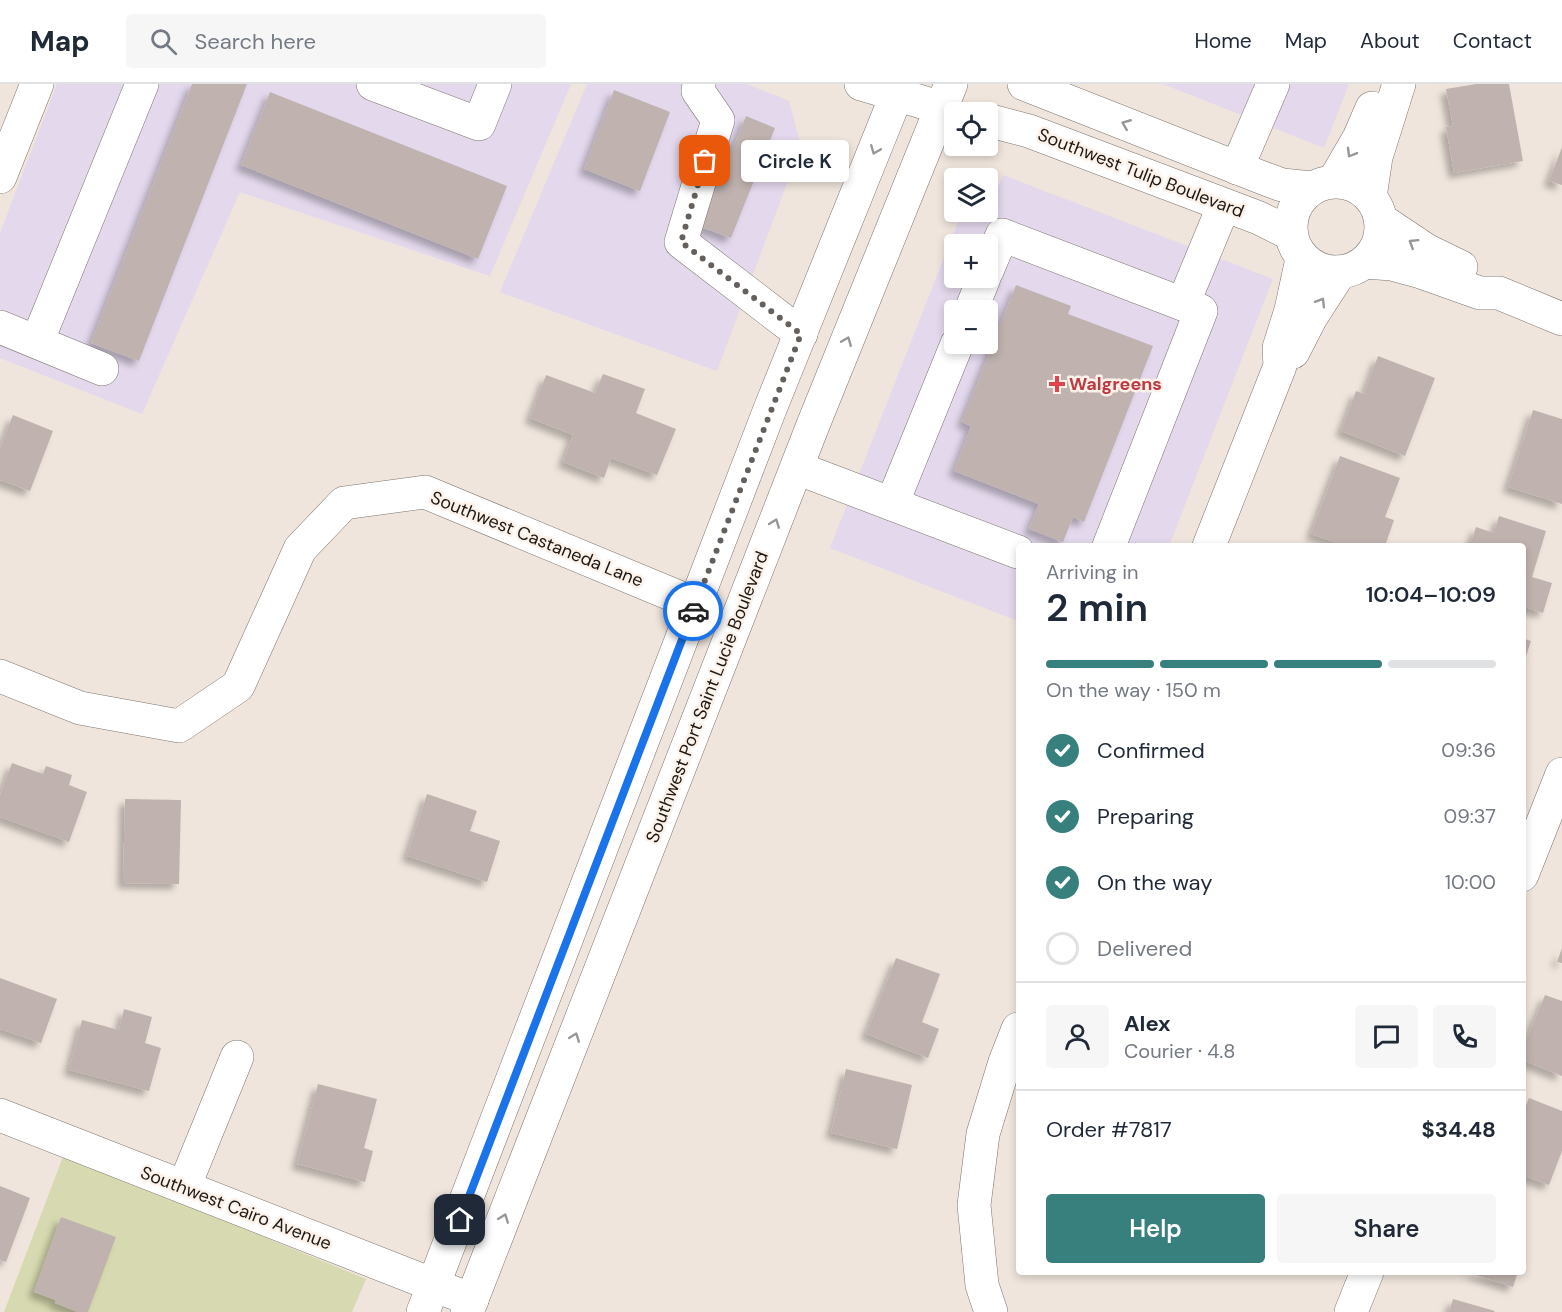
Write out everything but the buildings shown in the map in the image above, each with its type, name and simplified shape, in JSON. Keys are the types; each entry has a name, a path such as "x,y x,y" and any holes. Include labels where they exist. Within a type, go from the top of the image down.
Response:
{"street":[{"path":"0,177 37,84"},
{"path":"37,342 141,84"},
{"path":"373,84 479,124 495,84"},
{"path":"699,84 698,91 718,120 681,242 801,334"},
{"path":"861,84 950,102"},
{"path":"1024,84 1282,184 1349,184 1426,250 1486,280 1499,293"},
{"path":"1237,168 1273,84"},
{"path":"1210,543 1280,366 1279,348 1294,300 1296,247 1291,220 1295,209 1302,197 1323,185 1359,138 1381,84"},
{"path":"1280,366 1293,354 1311,317 1353,267 1376,247 1380,235 1375,208 1376,157 1399,84"},
{"path":"429,1299 695,604 899,90"},
{"name":"Southwest Port Saint Lucie Boulevard","path":"470,1306 797,468 944,116"},
{"name":"Southwest Tulip Boulevard","path":"998,123 1029,131 1275,224 1296,247"},
{"path":"1183,304 1224,205"},
{"path":"998,245 1002,235 1201,311 1110,543"},
{"path":"1296,247 1312,266 1353,267 1392,264 1480,293 1499,293 1562,319"},
{"path":"0,327 102,369"},
{"path":"892,504 953,354"},
{"path":"797,468 1016,551"},
{"name":"Southwest Castaneda Lane","path":"0,676 80,708 179,726 237,686 300,549 344,503 425,492 695,604"},
{"path":"1526,865 1562,774"},
{"path":"981,1309 974,1205 983,1134 1016,1034"},
{"path":"184,1188 237,1057"},
{"name":"Southwest Cairo Avenue","path":"0,1115 184,1188 429,1299 470,1306"},
{"path":"1351,1312 1366,1275"}],"shaded area":[{"path":"57,84 571,84 490,276 240,192 142,414 0,358 0,233"},
{"path":"587,84 747,84 789,101 801,146 717,371 500,292"},
{"path":"1163,84 1349,84 1324,148"},
{"path":"1003,175 1273,279 1170,543 1016,543 1016,620 830,548 944,258 944,288 998,288 998,234 953,234 958,222 998,222 998,188"}],"green space":[{"path":"64,1154 366,1279 352,1312 4,1312"}],"way so far":[{"path":"693,611 801,334 681,242 705,161"}],"place":[{"name":"Circle K","path":"705,161"},
{"name":"Walgreens","path":"1057,384"}],"route":[{"path":"460,1220 693,611"}]}
